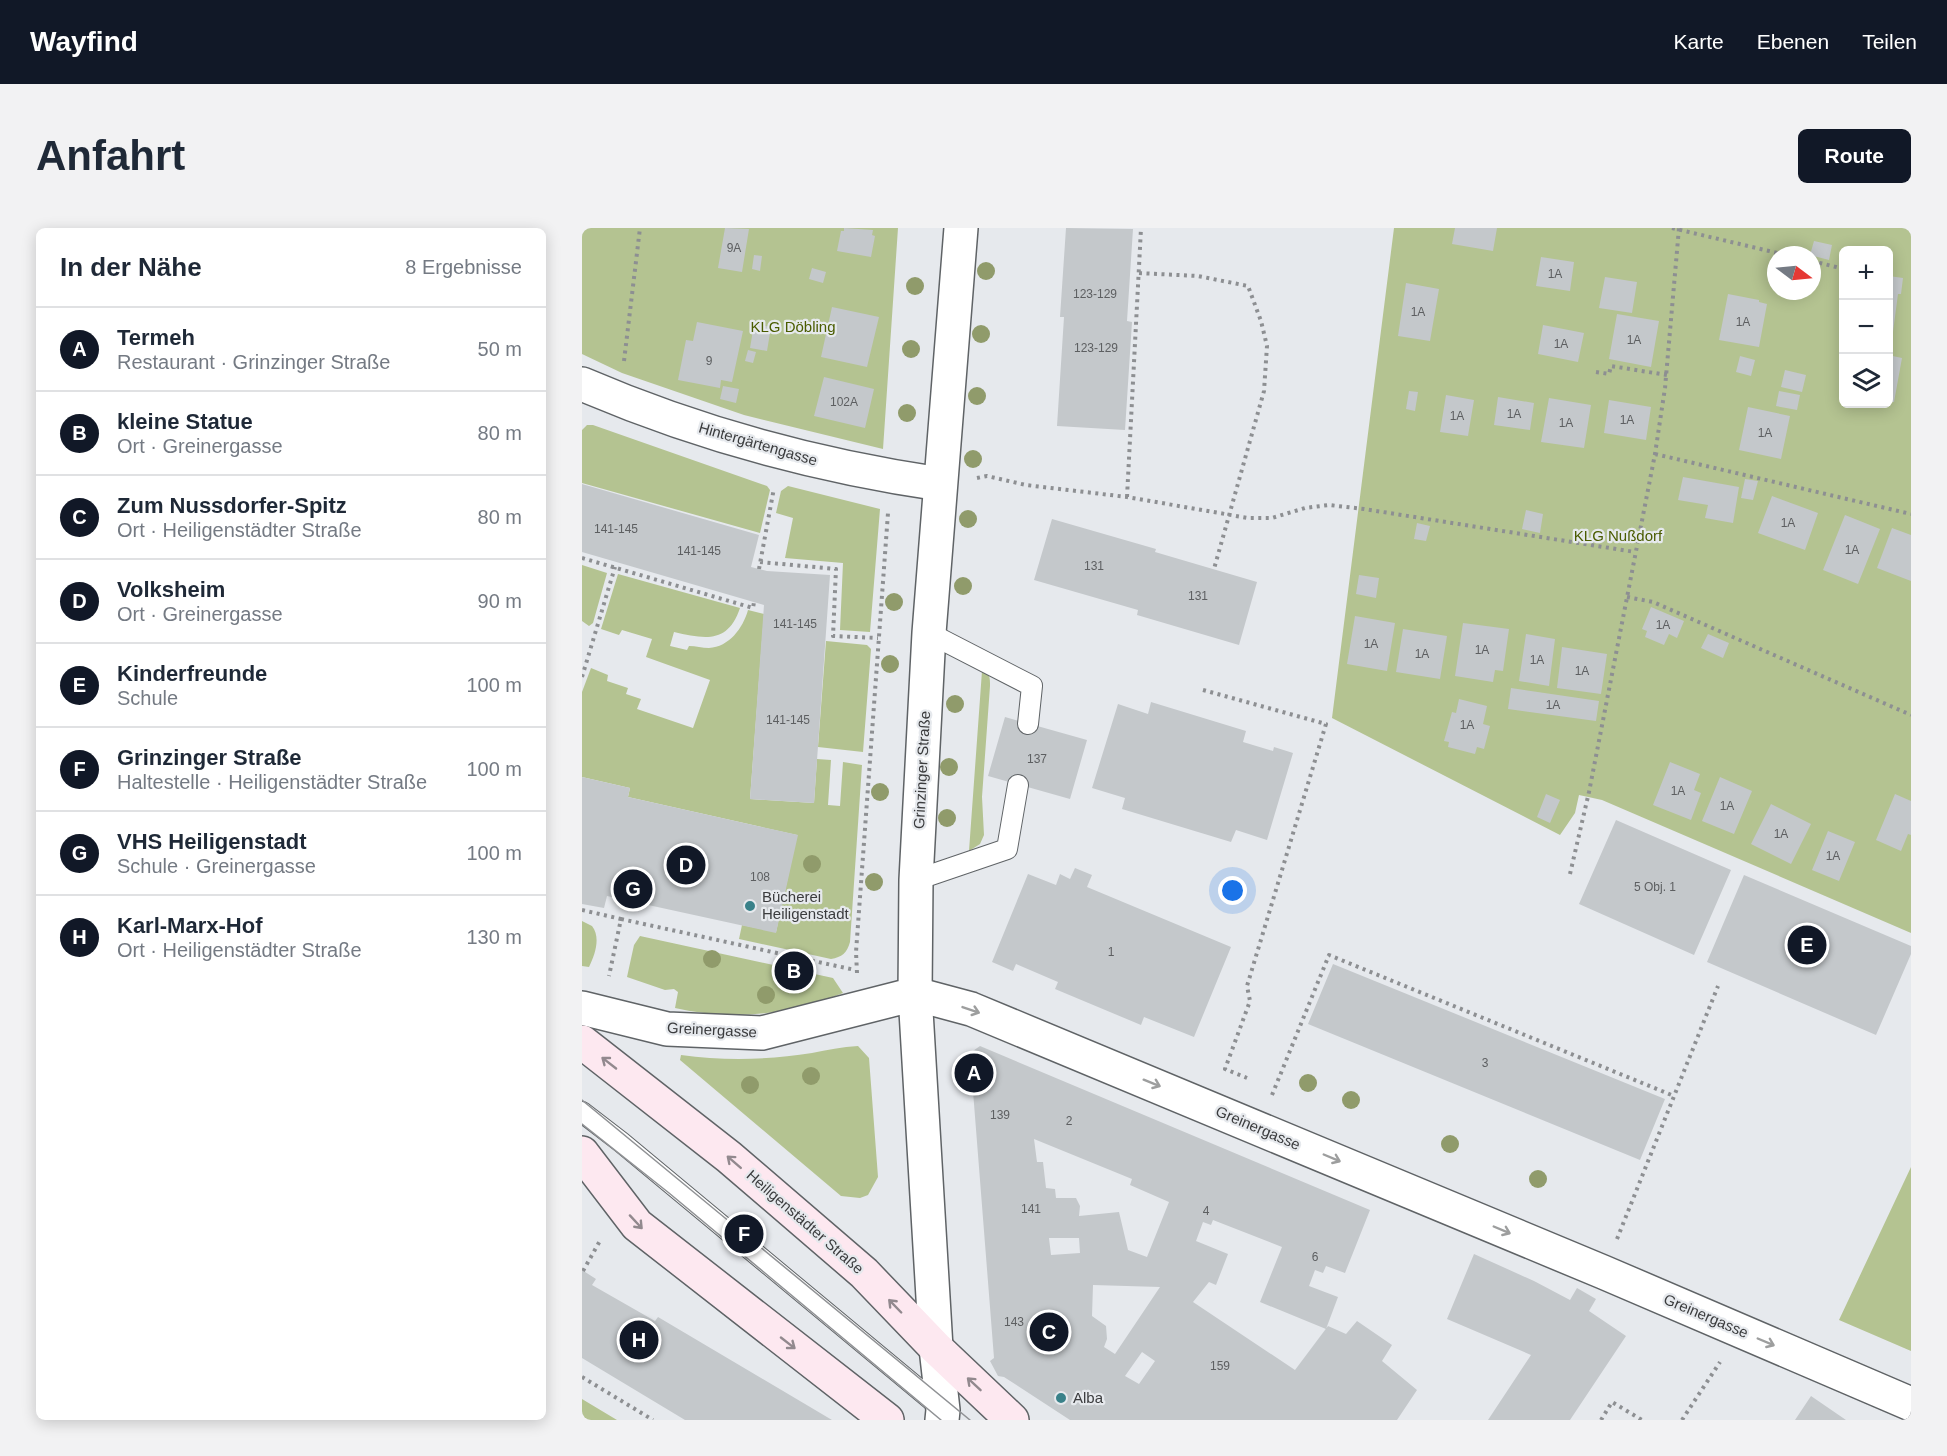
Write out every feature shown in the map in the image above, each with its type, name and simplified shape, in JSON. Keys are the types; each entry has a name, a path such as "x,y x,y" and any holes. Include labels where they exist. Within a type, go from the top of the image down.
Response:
{"main road":[{"name":"Heiligenstädter Straße","path":"582,1042 729,1157 864,1273 936,1348 1012,1420"},
{"path":"588,1164 637,1225 887,1420"}],"street":[{"name":"Grinzinger Straße","path":"947,1417 936,1348 915,994 916,880 940,484 961,228"},
{"name":"Hintergärtengasse","path":"582,384 725,437 891,477 940,484"},
{"name":"Greinergasse","path":"582,1008 667,1029 762,1034 915,994 971,1009 1604,1272 1911,1404"}],"lane":[{"path":"930,633 1032,686 1028,724"},
{"path":"916,880 1007,849 1018,785"},
{"path":"582,1112 621,1142 947,1417"}],"path":[{"path":"624,362 640,228"},
{"path":"1127,497 1141,228"},
{"path":"1672,228 1767,250"},
{"path":"1569,874 1589,792 1655,454 1666,375 1679,229"},
{"path":"1821,263 1839,268"},
{"path":"1139,273 1198,276 1248,286 1261,321 1267,346 1264,391 1214,569"},
{"path":"1596,372 1609,374 1611,366 1666,375"},
{"path":"759,569 780,451"},
{"path":"1655,454 1911,514"},
{"path":"940,484 987,476 1248,518 1272,518 1305,508 1329,505 1635,552"},
{"path":"858,979 856,952 891,477"},
{"path":"582,558 753,608 754,602"},
{"path":"760,562 836,569 833,636 878,638"},
{"path":"582,677 615,567"},
{"path":"1627,597 1653,602 1911,715"},
{"path":"1203,690 1326,724 1246,987 1250,1001 1225,1069 1248,1078"},
{"path":"582,910 857,970"},
{"path":"608,979 621,919"},
{"path":"1259,1128 1329,955 1674,1096"},
{"path":"1604,1272 1718,987"},
{"path":"583,1271 602,1239"},
{"path":"582,1377 652,1420"},
{"path":"1682,1420 1702,1390"},
{"path":"1600,1420 1612,1402 1642,1420"}],"green space":[{"name":"KLG Döbling","path":"582,228 898,228 883,449 744,415 622,373 582,354"},
{"name":"KLG Nußdorf","path":"1394,228 1911,228 1911,933 1602,800 1579,795 1575,813 1560,835 1332,718"},
{"path":"587,425 593,425 767,486 770,490 760,533 582,483 582,430"},
{"path":"788,486 880,509 870,632 840,630 843,563 785,558 793,518 776,513 781,491"},
{"path":"582,565 607,573 593,623 589,626 582,621"},
{"path":"618,574 740,608 735,620 722,633 705,637 674,632 670,646 687,650 689,646 716,647 729,640 739,630 748,610 764,614 750,799 814,803 817,759 831,760 828,805 840,806 843,762 862,765 850,942 846,952 841,956 831,959 739,939 742,925 776,932 797,835 628,797 630,788 582,777 582,692 591,668 608,675 607,681 628,688 626,694 641,699 637,709 693,728 710,680 646,657 652,639 622,630 619,635 601,629"},
{"path":"826,641 867,645 871,649 863,752 818,747"},
{"path":"982,671 990,678 982,797 984,835 980,844 969,851"},
{"path":"582,921 595,930 597,941 589,967 582,966"},
{"path":"640,936 833,978 843,993 803,1006 760,1014 717,1014 675,1008 678,992 674,989 665,990 627,977 634,945"},
{"path":"858,1046 869,1058 878,1177 868,1195 860,1198 841,1196 680,1060 681,1055 746,1059 779,1057"},
{"path":"1911,1167 1911,1351 1839,1320"},
{"path":"582,1399 617,1420 582,1420"}],"building":[{"path":"725,228 749,229 742,272 718,268"},
{"path":"844,228 873,230 872,235 875,236 871,257 837,251 841,231 844,231"},
{"path":"1066,228 1133,229 1127,321 1132,322 1125,430 1057,426 1064,317 1060,317"},
{"path":"1455,228 1497,228 1493,251 1452,244"},
{"path":"1814,241 1832,245 1829,260 1821,258 1821,246 1813,246"},
{"path":"754,255 762,256 760,271 752,269"},
{"path":"1541,257 1574,262 1570,291 1536,286"},
{"path":"812,268 826,272 823,283 809,279"},
{"path":"1605,277 1637,282 1632,313 1599,308"},
{"path":"1893,277 1903,278 1901,294 1898,294 1893,332"},
{"path":"1406,283 1439,289 1430,341 1398,336"},
{"path":"1728,294 1759,300 1767,304 1759,347 1719,340"},
{"path":"832,307 879,317 867,367 821,357"},
{"path":"1617,314 1659,321 1651,367 1609,359"},
{"path":"697,322 743,331 732,382 721,380 720,388 678,380 686,340 693,341"},
{"path":"754,324 771,327 767,351 750,348"},
{"path":"1543,325 1584,333 1578,362 1538,354"},
{"path":"748,350 756,352 753,363 745,361"},
{"path":"1740,356 1755,360 1751,376 1736,372"},
{"path":"1893,356 1902,358 1893,402"},
{"path":"1785,370 1806,375 1802,392 1781,387"},
{"path":"824,377 874,389 865,428 814,416"},
{"path":"723,386 739,389 736,403 720,399"},
{"path":"1409,391 1418,392 1415,411 1406,409"},
{"path":"1779,391 1800,395 1797,410 1776,406"},
{"path":"1446,395 1474,400 1468,436 1440,432"},
{"path":"1498,397 1534,403 1530,430 1494,425"},
{"path":"1549,398 1591,405 1584,448 1541,442"},
{"path":"1609,400 1651,407 1646,440 1604,433"},
{"path":"1748,407 1790,416 1781,459 1739,450"},
{"path":"1683,477 1739,487 1733,523 1705,518 1708,505 1678,500"},
{"path":"1745,479 1758,481 1753,500 1741,498"},
{"path":"582,484 759,535 751,567 767,571 830,575 814,803 750,799 764,605 582,552"},
{"path":"1772,496 1818,513 1805,550 1758,533"},
{"path":"1526,510 1543,514 1540,533 1522,529"},
{"path":"1845,515 1880,529 1858,584 1823,570"},
{"path":"1052,519 1156,549 1155,552 1257,582 1239,645 1137,615 1138,610 1034,580"},
{"path":"1417,523 1430,526 1426,541 1414,539"},
{"path":"1892,528 1911,535 1911,581 1877,568"},
{"path":"1359,575 1379,578 1376,598 1356,594"},
{"path":"1651,607 1684,621 1677,638 1669,634 1664,645 1645,637 1647,631 1642,629"},
{"path":"1355,616 1395,623 1387,671 1347,664"},
{"path":"1463,623 1509,629 1503,671 1495,670 1493,682 1455,676"},
{"path":"1403,629 1447,636 1440,679 1396,672"},
{"path":"1526,634 1555,639 1549,686 1519,681"},
{"path":"1708,634 1729,643 1723,658 1701,648"},
{"path":"1562,647 1607,654 1601,694 1557,688"},
{"path":"1511,688 1599,701 1596,721 1508,709"},
{"path":"1459,699 1487,706 1483,724 1490,726 1484,749 1477,747 1475,754 1448,747 1449,742 1444,741 1452,712 1456,713"},
{"path":"1151,702 1246,731 1243,742 1273,751 1274,747 1293,753 1267,840 1236,830 1231,842 1122,809 1125,798 1092,788 1118,704 1148,714"},
{"path":"1005,717 1087,740 1070,799 988,776"},
{"path":"1670,762 1700,774 1694,790 1701,793 1691,820 1653,805"},
{"path":"582,777 630,788 628,797 798,835 776,933 607,896 604,908 582,904"},
{"path":"1720,777 1752,791 1734,834 1702,821"},
{"path":"1546,794 1560,800 1550,823 1537,817"},
{"path":"1895,794 1911,801 1911,835 1908,834 1901,851 1876,840"},
{"path":"1771,804 1811,824 1791,864 1751,844"},
{"path":"1616,820 1731,870 1694,955 1579,904"},
{"path":"1828,831 1855,842 1839,881 1812,870"},
{"path":"1075,868 1092,875 1087,887 1231,947 1194,1037 1144,1017 1141,1025 1055,989 1058,982 1016,964 1013,971 992,962 1028,874 1056,885 1060,874 1070,879"},
{"path":"1744,875 1911,946 1911,954 1876,1035 1707,962"},
{"path":"1333,964 1665,1099 1640,1160 1308,1024"},
{"path":"980,1046 1370,1210 1345,1273 1326,1266 1323,1273 1315,1270 1309,1286 1338,1297 1326,1328 1328,1326 1346,1334 1357,1321 1392,1345 1382,1361 1417,1390 1397,1420 1070,1420 1004,1377 998,1376 990,1361 994,1358 970,1053","holes":["1034,1139 1132,1179 1130,1185 1169,1202 1147,1257 1128,1250 1119,1212 1079,1216 1080,1206 1076,1198 1056,1198 1055,1189 1046,1188 1043,1162 1037,1162","1213,1220 1282,1247 1260,1302 1326,1329 1295,1370 1193,1302 1209,1282 1216,1285 1228,1254 1196,1241 1203,1222 1211,1225","1049,1238 1079,1238 1080,1253 1051,1255","1093,1285 1160,1287 1115,1354 1104,1347 1107,1339 1106,1326 1092,1316","1142,1352 1155,1361 1139,1384 1125,1376"]},
{"path":"1474,1254 1570,1300 1577,1288 1596,1299 1589,1311 1626,1336 1570,1420 1488,1420 1531,1355 1447,1319"},
{"path":"582,1270 596,1279 592,1285 655,1321 658,1317 832,1420 685,1420 582,1358"},
{"path":"1811,1396 1846,1420 1795,1420"}],"tram line":[{"path":"582,1100 970,1420"},
{"path":"582,1124 669,1193 941,1420"}],"place":[{"name":"Volksheim","path":"686,865"},
{"name":"VHS Heiligenstadt","path":"633,889"},
{"name":"Bücherei Heiligenstadt","path":"750,906"},
{"name":"Kinderfreunde","path":"1807,945"},
{"name":"kleine Statue","path":"794,971"},
{"name":"Termeh","path":"974,1073"},
{"name":"Grinzinger Straße","path":"744,1234"},
{"name":"Zum Nussdorfer-Spitz","path":"1049,1332"},
{"name":"Karl-Marx-Hof","path":"639,1340"},
{"name":"Alba","path":"1061,1398"}]}
